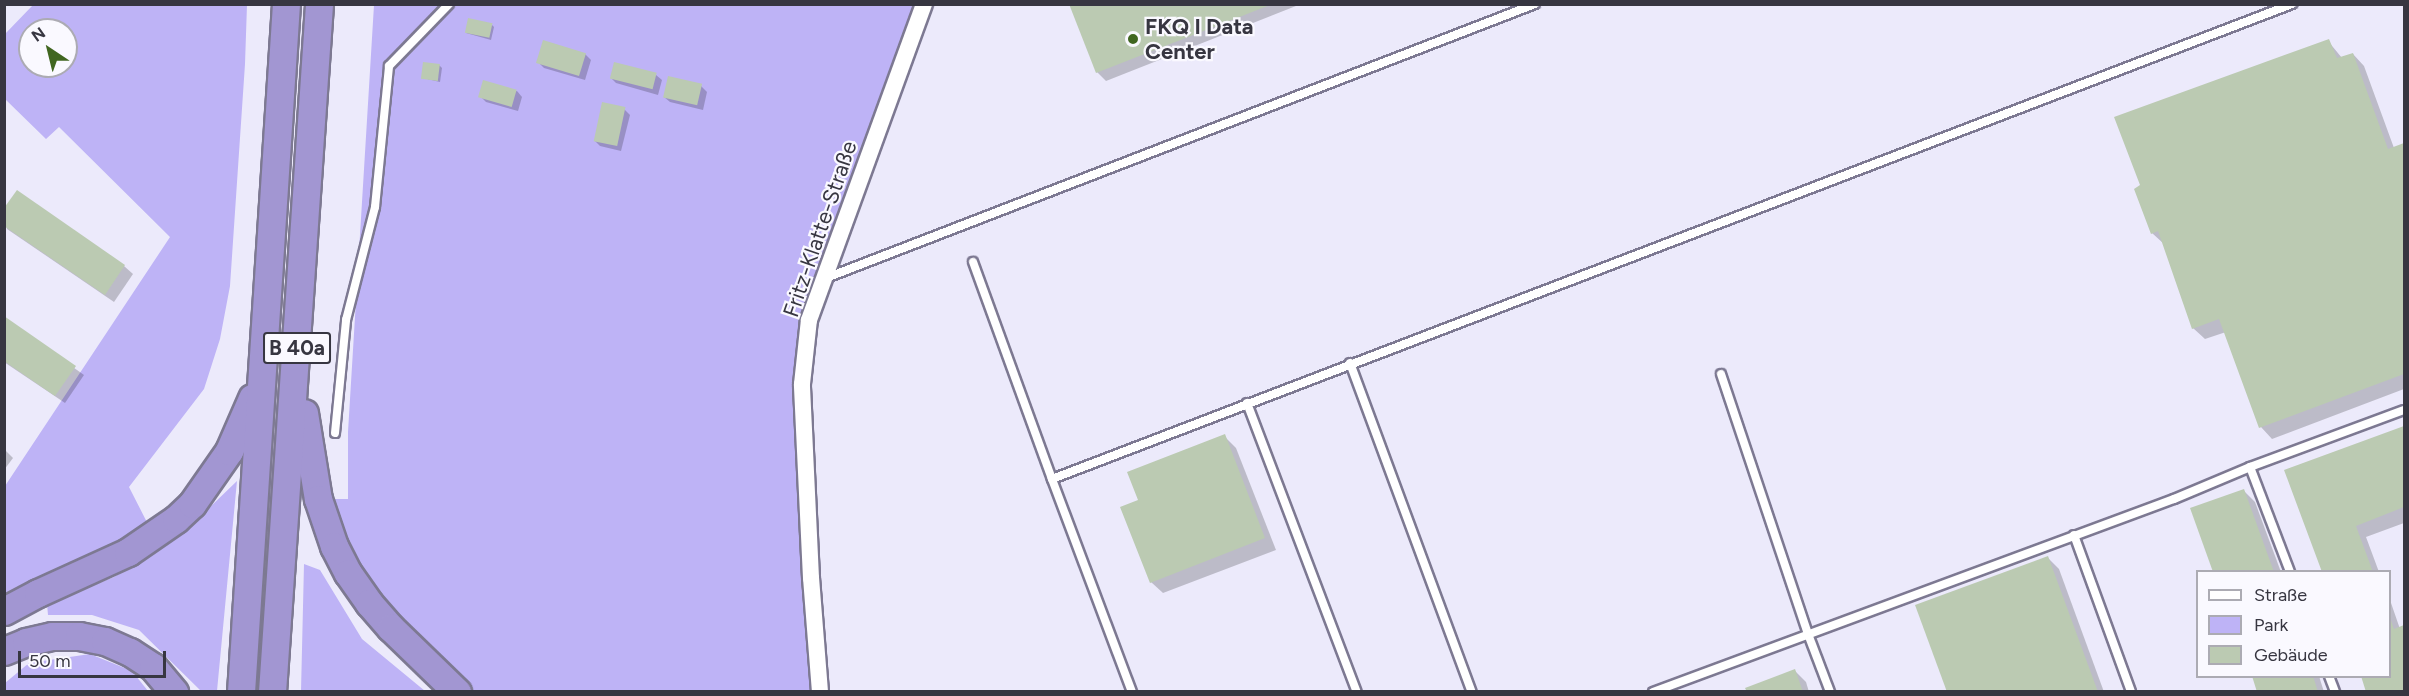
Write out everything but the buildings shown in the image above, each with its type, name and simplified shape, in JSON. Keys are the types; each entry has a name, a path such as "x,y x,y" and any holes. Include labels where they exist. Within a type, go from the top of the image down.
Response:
{"highway":[{"name":"B 40a","path":"241,692 286,4"},
{"name":"B 40a","path":"272,692 319,4"},
{"path":"296,361 318,499 339,556 369,603 457,692"},
{"path":"4,611 128,552 161,530 192,504 214,476 242,426 263,366"},
{"path":"4,651 26,642 52,636 79,636 105,641 130,652 153,667 174,692"}],"street":[{"name":"Fritz-Klatte-Straße","path":"820,692 811,578 802,384 809,320 924,4"}],"lane":[{"path":"335,433 346,320 375,207 389,66 449,4"},
{"path":"825,279 1536,4"},
{"path":"1052,479 1247,402 2292,4"},
{"path":"973,262 1132,692"},
{"path":"1350,363 1472,692"},
{"path":"1721,374 1808,634 1830,692"},
{"path":"1247,402 1357,692"},
{"path":"1653,692 2074,536 2404,410"},
{"path":"2250,467 2289,570"},
{"path":"2074,536 2131,692"}],"green space":[{"path":"33,5 247,5 230,286 220,339 204,389 129,487 154,536 5,611 5,486 170,237 59,127 46,139 5,99 5,34 18,21 18,78 78,78 78,18 20,18"},
{"path":"374,5 924,5 825,279 802,384 820,691 457,691 391,628 318,499 348,499 348,432"},
{"path":"237,481 217,691 201,691 139,630 92,615 48,615 47,604 114,577 181,535"},
{"path":"304,564 320,570 362,639 425,691 301,691"},
{"path":"90,654 132,671 148,691 5,691 5,683 29,663"}],"place":[{"name":"FKQ I Data Center","path":"1133,39"}]}
